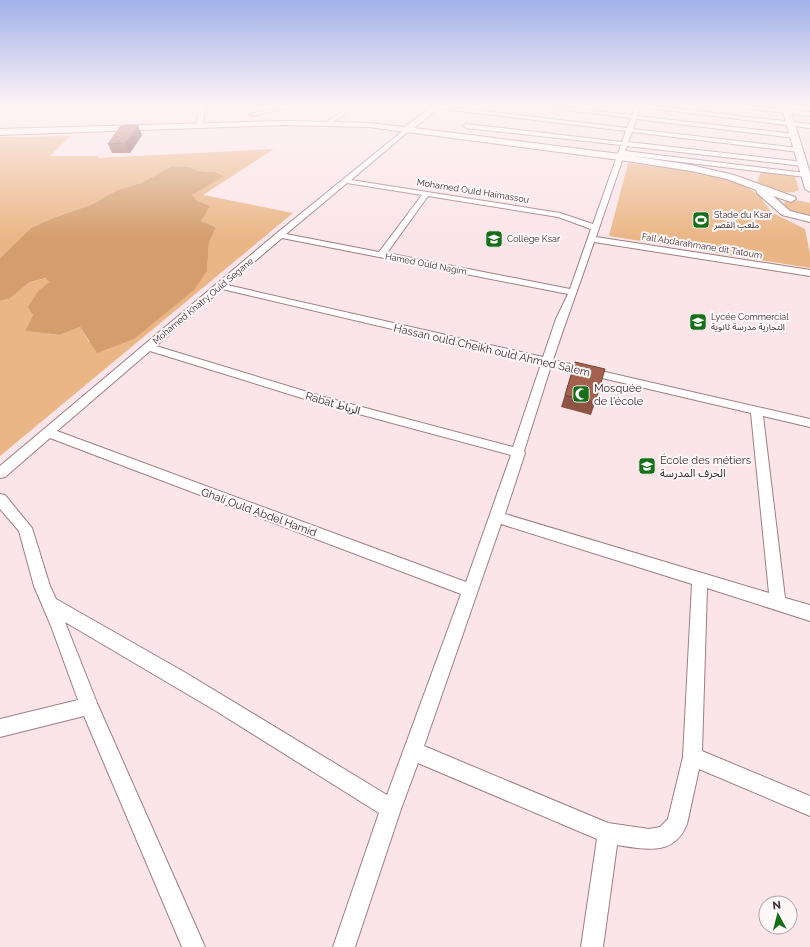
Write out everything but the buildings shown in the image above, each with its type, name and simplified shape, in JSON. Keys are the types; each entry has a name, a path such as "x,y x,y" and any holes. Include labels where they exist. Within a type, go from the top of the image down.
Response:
{"street":[{"name":"Mohamed Khatry Ould Segane","path":"0,473 280,235 384,149"},
{"path":"557,149 622,151 636,149"},
{"path":"615,149 651,159 692,165 728,166 806,175"},
{"path":"651,159 653,149"},
{"path":"671,149 803,164"},
{"path":"727,149 726,155 730,177"},
{"path":"760,149 764,170"},
{"path":"791,149 799,150 806,175 801,194"},
{"path":"344,947 391,809 497,517 519,453 547,362 622,151"},
{"path":"692,165 694,152"},
{"path":"692,165 748,183 801,194"},
{"name":"Mohamed Ould Haimassou","path":"347,180 560,215 593,233"},
{"path":"748,183 778,205 782,210 792,215 810,228"},
{"path":"381,255 426,194"},
{"path":"778,205 781,201 801,194"},
{"path":"792,215 810,220"},
{"name":"Fall Abdarahmane dit Tatoum","path":"593,233 810,273"},
{"name":"Hamed Ould Nagim","path":"280,235 573,292"},
{"name":"Hassan ould Cheikh ould Ahmed Salem","path":"221,286 810,423"},
{"name":"Rabat الرباط","path":"148,347 322,400 519,453"},
{"path":"757,411 778,602"},
{"name":"Ghali Ould Abdel Hamid","path":"47,432 470,591"},
{"path":"0,499 25,528 42,586 51,604 89,706 190,946"},
{"path":"497,517 810,613"},
{"path":"413,751 608,833 649,839 665,837 677,824 692,757 700,579"},
{"path":"51,604 136,652 231,709 391,809"},
{"path":"0,728 89,706"},
{"path":"692,757 810,806"},
{"path":"592,947 608,833"}],"shaded area":[{"path":"0,149 57,149 50,156 99,156 97,158 274,149 203,195 293,213 0,456 0,301 9,299 30,282 47,278 49,282 39,290 33,315 25,331 60,335 80,327 89,342 207,271 209,243 216,227 201,221 197,201 192,195 214,172 198,171 190,167 172,166 141,183 117,190 93,204 53,218 31,228 0,258"},
{"name":"Stade du Ksar ملعب القصر","path":"628,163 689,171 736,181 759,195 771,212 805,229 810,254 810,268 609,236"},
{"path":"172,166 190,167 198,171 214,172 224,176 192,195 197,201 210,206 201,221 216,227 209,243 207,271 194,290 134,339 97,353 80,327 60,335 25,331 33,315 28,307 39,290 49,282 46,278 30,282 9,299 0,301 0,258 31,228 53,218 93,204 117,190 141,183"},
{"path":"761,172 795,176 799,190 794,192 784,192 772,189 757,182"},
{"path":"795,200 810,203 810,217 797,215 783,207 785,202"}],"place":[{"name":"Stade du Ksar ملعب القصر","path":"701,220"},
{"name":"Collège Ksar","path":"494,239"},
{"name":"Lycée Commercial التجارية مدرسة ثانوية","path":"698,322"},
{"name":"Mosquée de l'école","path":"581,394"},
{"name":"École des métiers الحرف المدرسة","path":"647,466"}]}
